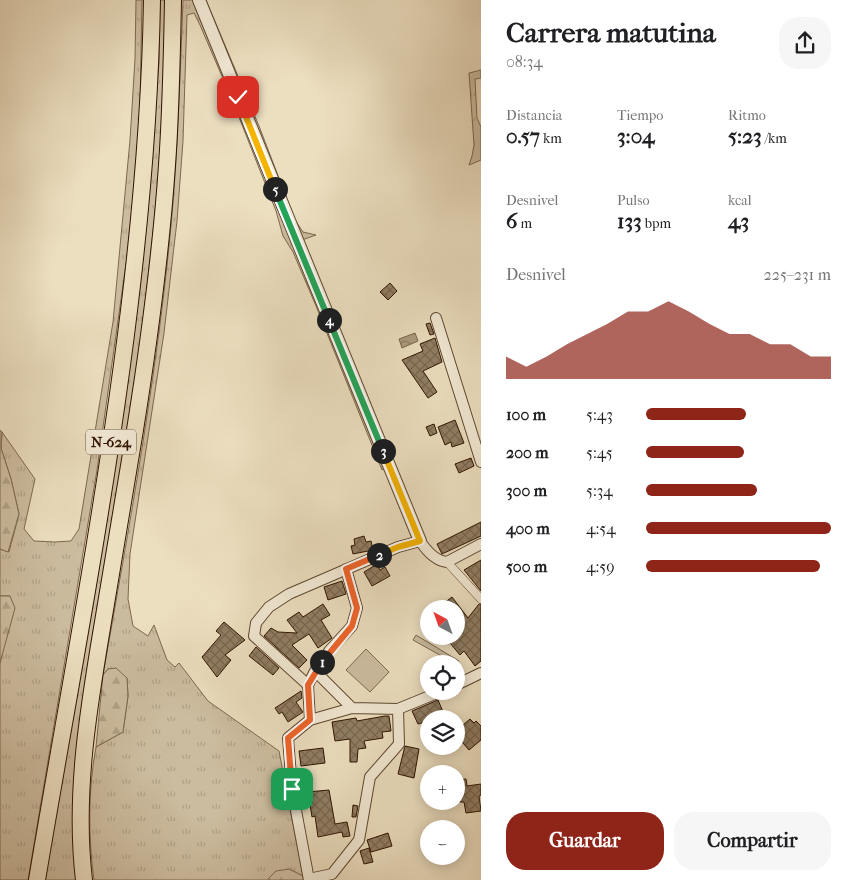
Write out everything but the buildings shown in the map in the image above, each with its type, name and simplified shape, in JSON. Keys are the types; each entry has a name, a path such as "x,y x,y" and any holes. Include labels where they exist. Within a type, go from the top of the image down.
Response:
{"highway":[{"name":"N-624","path":"37,880 114,418 134,279 146,154 152,0"},
{"name":"N-624","path":"84,880 81,839 85,738 136,427 154,299 167,165 174,0"}],"street":[{"path":"199,0 420,541 427,551 442,562 447,562 481,544"},
{"path":"436,318 481,462"},
{"path":"308,685 254,636 256,623 269,607 289,594 398,547 420,541"},
{"path":"447,562 481,599"},
{"path":"310,720 308,685 315,671 330,650 352,626 357,608 346,569"},
{"path":"315,671 352,708"},
{"path":"465,681 481,673"},
{"path":"398,709 399,744 370,777 359,840 332,874 309,879 292,789 288,738 310,720 352,708 398,709 420,700"}],"green space":[{"path":"136,0 142,0 140,108 132,221 97,470 28,880 0,880 0,663 5,642 10,596 0,596 0,549 9,552 19,514 1,448 2,432 35,479 24,529 34,541 71,541 79,529 113,322 130,140 135,59"},
{"path":"160,0 168,0 162,139 145,304 131,410 102,588 79,880 44,880 146,222 159,63"},
{"path":"183,0 194,0 386,468 382,470 316,306 293,252 283,236 276,211 200,25 194,13 187,15 183,141 177,221 164,333 130,554 128,599 133,626 148,636 154,625 167,660 175,667 179,663 208,701 279,751 303,876 289,869 269,878 269,880 94,880 90,814 93,763 96,747 123,732 128,696 127,678 108,669 103,675 142,451 165,282 175,170"},
{"path":"203,0 206,0 259,126 295,220 303,232 316,235 302,240"},
{"path":"481,70 481,78 475,79 477,118 481,127 481,160 469,165 474,145 469,73"},
{"path":"0,430 2,432 1,448 19,514 8,552 0,549"},
{"path":"0,596 10,596 15,608 0,663"},
{"path":"416,635 420,637 420,644 413,640"},
{"path":"422,645 433,645 449,655 440,655"},
{"path":"366,649 389,672 370,692 346,670"},
{"path":"116,668 127,678 128,696 123,732 96,747 103,675 108,669"},
{"path":"289,869 303,876 304,880 269,880 276,871"}],"water":[{"path":"415,333 418,341 402,348 399,339"}],"route":[{"path":"238,97 420,541 398,547 346,569 357,608 352,626 330,650 315,671 308,685 310,720 288,738 292,789"}]}
